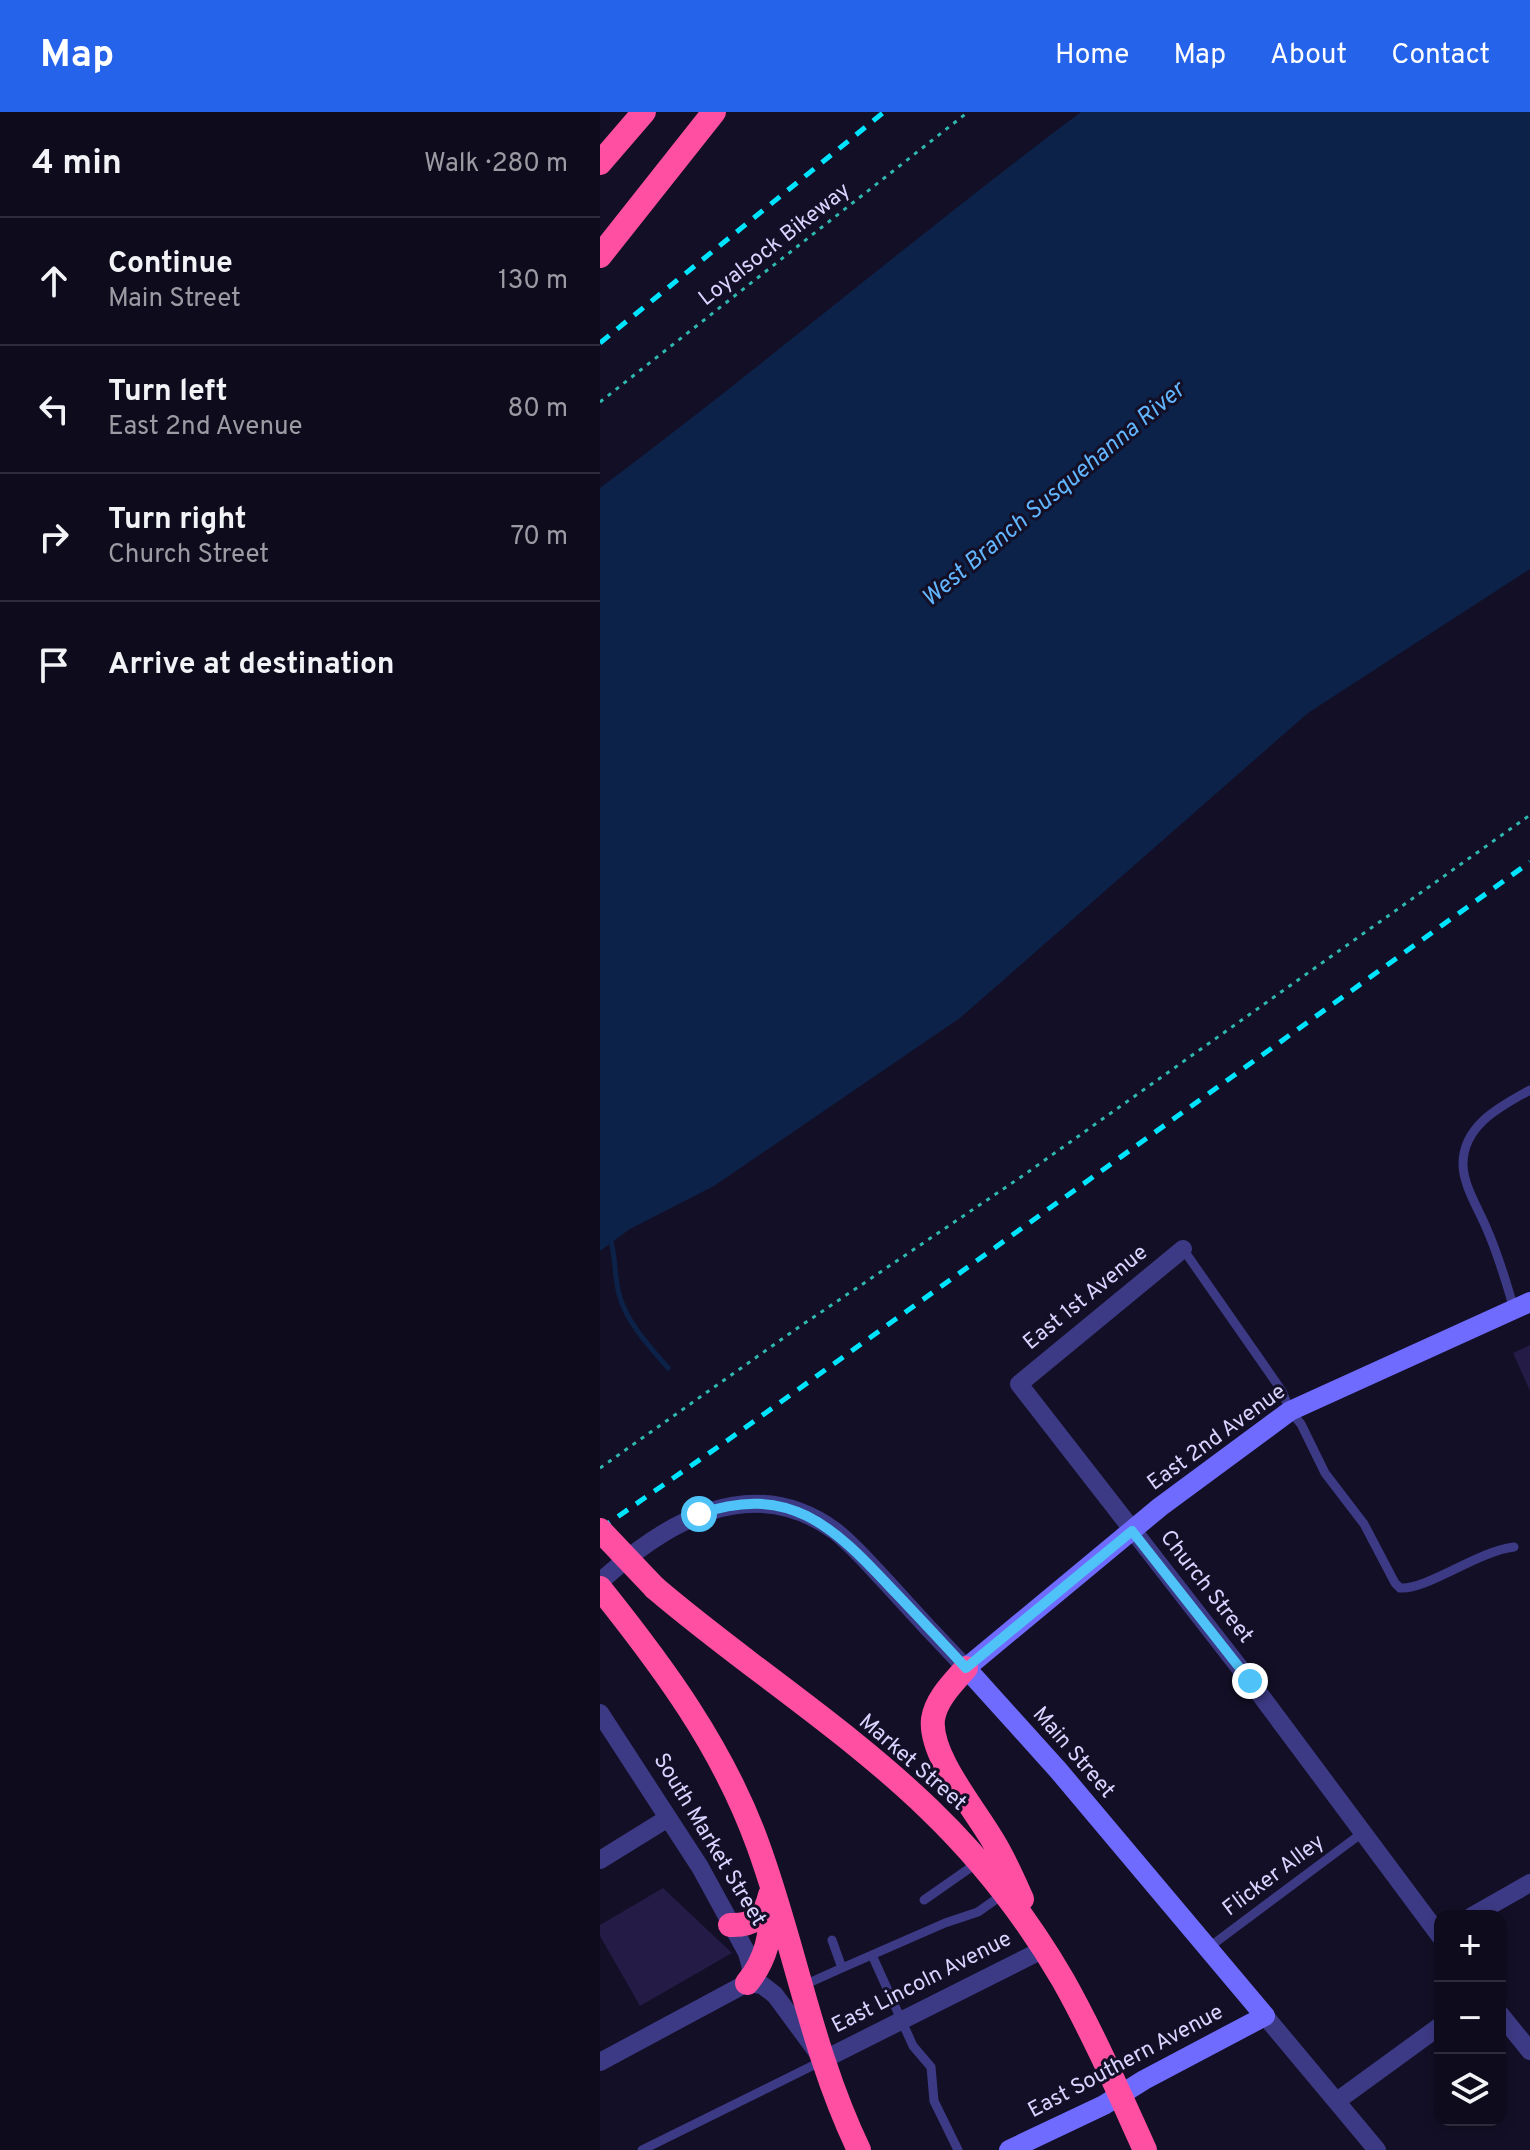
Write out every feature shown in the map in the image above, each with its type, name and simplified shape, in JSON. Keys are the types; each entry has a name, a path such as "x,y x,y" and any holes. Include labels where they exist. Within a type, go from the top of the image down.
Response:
{"highway":[{"path":"600,141 631,112"},
{"path":"600,163 644,112"},
{"path":"600,236 713,112"},
{"path":"600,256 713,112"},
{"name":"Market Street","path":"600,1530 655,1588 879,1764 932,1811 979,1862 1005,1893 1064,1981 1145,2150"},
{"path":"600,1588 661,1665 713,1746 745,1811 772,1884 834,2094 859,2150"},
{"path":"966,1668 939,1701 933,1719 934,1737 942,1757 1003,1858 1044,1949"},
{"path":"730,1925 742,1926 757,1920 764,1912 772,1884"},
{"path":"747,1983 761,1963 769,1940 772,1884"}],"street":[{"name":"East 1st Avenue","path":"1019,1384 1183,1249"},
{"name":"East 2nd Avenue","path":"966,1668 1160,1507 1290,1411 1522,1305"},
{"name":"Church Street","path":"1019,1384 1250,1681 1434,1927"},
{"name":"Main Street","path":"600,1582 671,1529 699,1514 741,1504 783,1507 810,1516 847,1541 1058,1770 1377,2150"},
{"name":"South Market Street","path":"600,1713 700,1867 750,1961 747,1983"},
{"path":"600,1860 668,1818"},
{"path":"1483,1910 1530,1883"},
{"name":"East Lincoln Avenue","path":"823,2060 1044,1949"},
{"path":"600,2062 747,1983 762,1985 775,1995 823,2060"},
{"name":"East Southern Avenue","path":"1017,2148 1104,2105 1265,2016"},
{"path":"1506,2021 1530,2051"},
{"path":"1337,2101 1434,2030"}],"lane":[{"path":"1522,1305 1467,1182 1463,1164 1469,1140 1482,1120 1530,1090"},
{"path":"1183,1249 1282,1391 1325,1473 1364,1524 1400,1588 1416,1586 1476,1558 1514,1547"},
{"name":"Flicker Alley","path":"1208,1948 1362,1833"},
{"path":"924,1900 979,1862"},
{"path":"802,1986 945,1923 978,1912 1005,1893"},
{"path":"832,1940 842,1968"},
{"path":"872,1955 913,2046 931,2067 934,2101 958,2150"},
{"path":"642,2150 823,2060"}],"path":[{"name":"Loyalsock Bikeway","path":"600,402 968,112"},
{"path":"600,1468 799,1327 1034,1168 1530,815"}],"water":[{"name":"West Branch Susquehanna River","path":"1081,112 1530,112 1530,569 1308,713 960,1018 714,1186 630,1229 600,1251 600,488"}],"building":[{"path":"1530,1345 1530,1391 1513,1353"},
{"path":"663,1888 732,1953 640,2006 600,1936 600,1925"}],"waterway":[{"path":"610,1238 622,1304 639,1334 668,1368"}],"railway":[{"path":"600,343 884,112"},
{"path":"600,1529 1530,862"}],"route":[{"path":"699,1514 727,1506 755,1504 783,1507 823,1523 847,1541 966,1668 1132,1531 1250,1681"}]}
